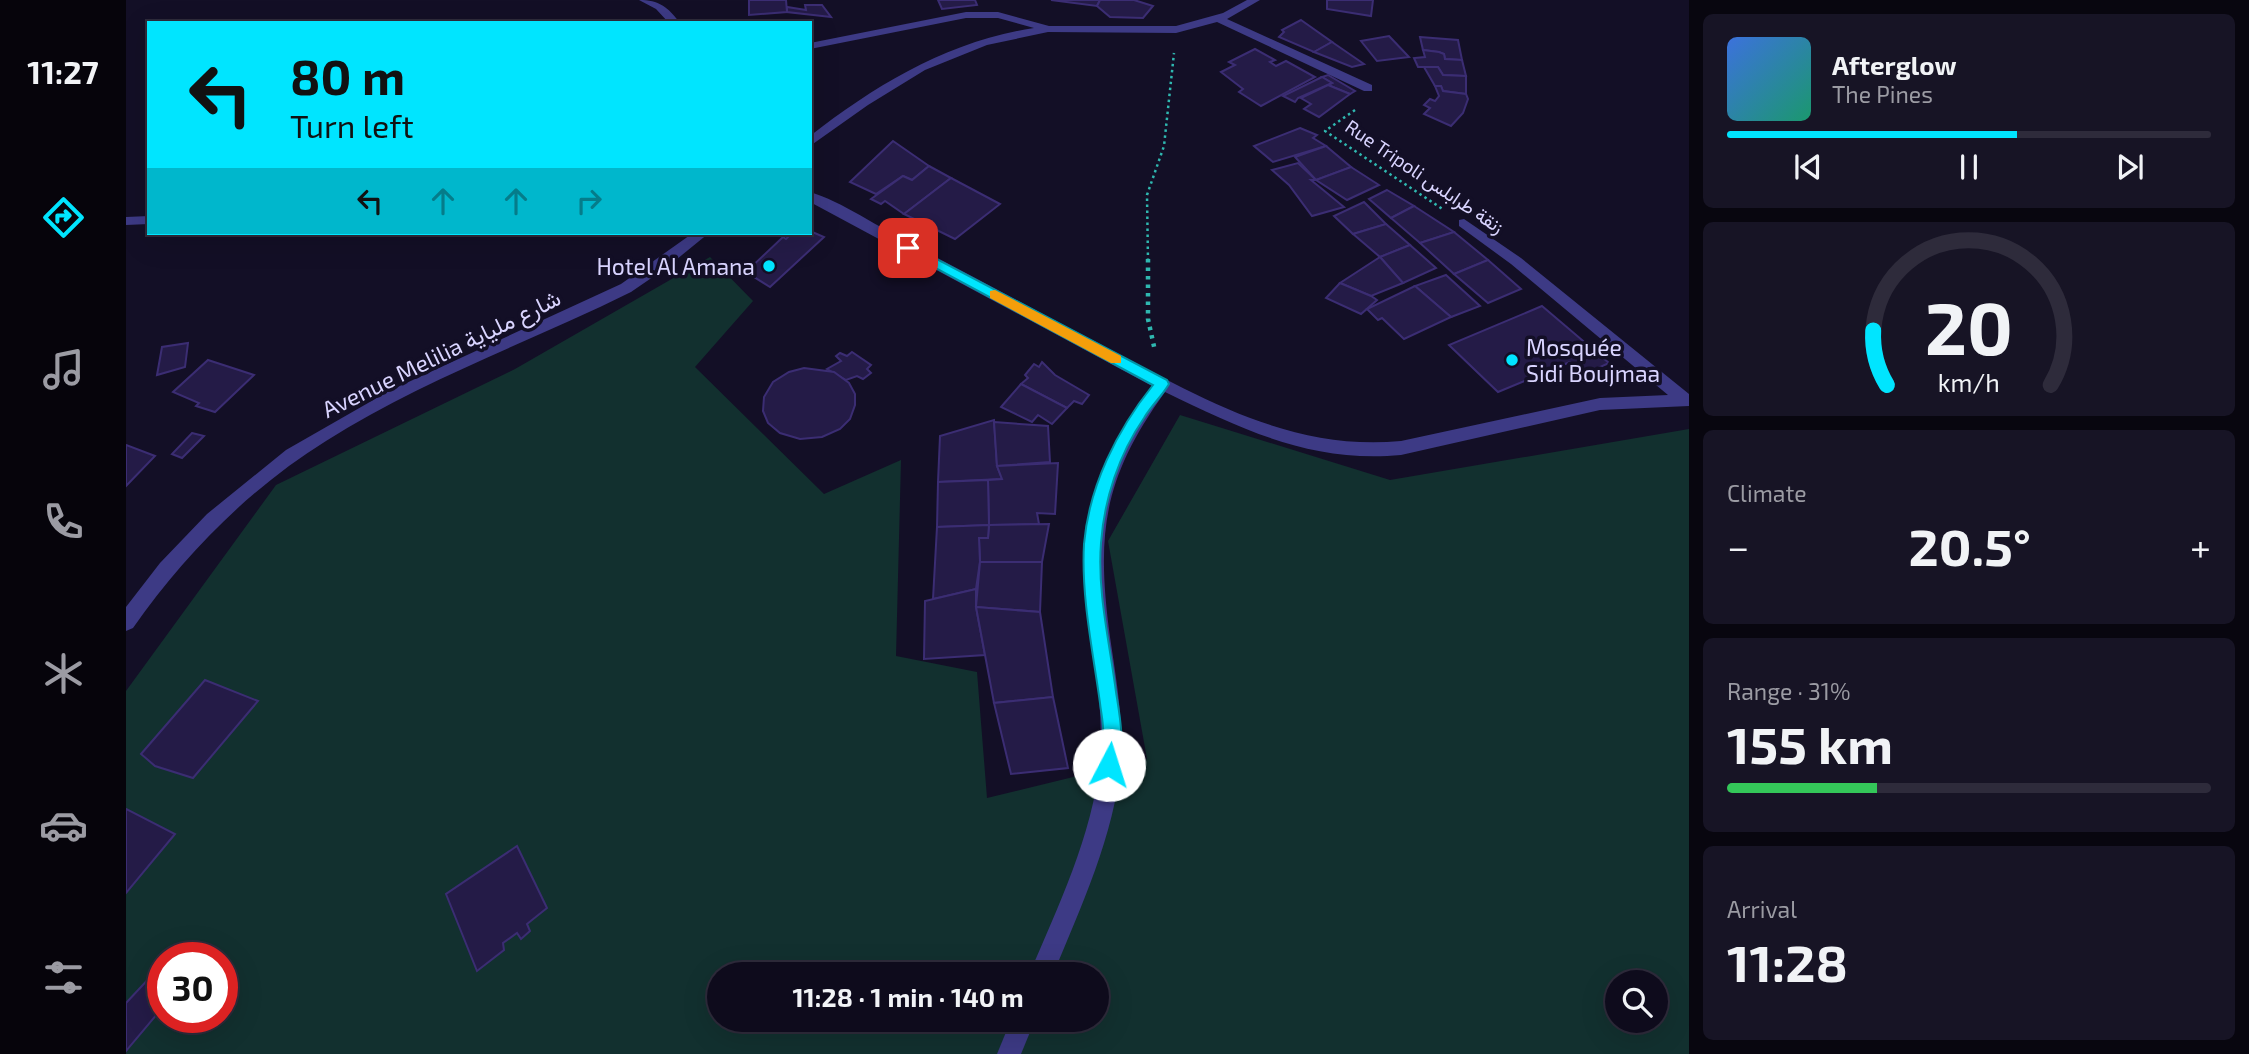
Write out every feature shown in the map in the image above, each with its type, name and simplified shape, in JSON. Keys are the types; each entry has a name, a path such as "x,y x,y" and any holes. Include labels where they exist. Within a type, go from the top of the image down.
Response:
{"street":[{"path":"644,0 660,7 673,21"},
{"path":"812,140 868,98 946,56 979,43 1051,29 1175,31 1220,19 1255,0"},
{"path":"812,46 985,14 1051,29"},
{"name":"Rue Tripoli زنقة طرابلس","path":"1220,19 1368,88"},
{"path":"812,197 1158,381 1251,426 1291,440 1332,448 1369,451 1488,430 1600,404 1686,400"},
{"path":"126,221 147,219"},
{"name":"Rue Tripoli زنقة طرابلس","path":"1464,223 1516,261 1686,400"},
{"name":"Avenue Melilia شارع ملياية","path":"126,622 183,550 230,504 274,468 320,436 368,409 626,288 699,235"},
{"path":"1046,962 1085,859 1105,794 1109,765 1112,731 1094,591 1093,557 1097,510 1107,475 1158,381"},
{"path":"1009,1054 1018,1032"}],"path":[{"path":"1158,381 1148,319 1147,195 1164,146 1175,31"},
{"name":"Rue Tripoli زنقة طرابلس","path":"1368,88 1373,95 1370,100 1325,131 1464,223"}],"green space":[{"path":"710,257 753,301 695,367 824,494 901,460 896,656 977,672 987,798 1147,759 1108,541 1180,415 1390,480 1689,429 1689,1054 126,1054 126,691 276,485 515,369"}],"building":[{"path":"749,0 786,0 787,12 749,15"},
{"path":"938,0 975,0 977,5 942,9"},
{"path":"1051,0 1100,0 1097,6"},
{"path":"1100,0 1134,0 1153,6 1143,18 1110,17 1097,6"},
{"path":"1327,0 1373,0 1371,16 1327,9"},
{"path":"805,5 822,5 831,17 787,12 787,7 806,10"},
{"path":"1301,20 1332,42 1314,52 1279,37 1284,32 1282,30"},
{"path":"1389,36 1409,57 1377,61 1361,41"},
{"path":"1420,37 1458,40 1462,60 1445,59 1444,54 1423,50"},
{"path":"1332,42 1364,64 1352,67 1314,52"},
{"path":"1255,49 1275,60 1270,62 1276,66 1286,61 1315,77 1261,106 1239,92 1243,89 1221,72 1235,65 1229,62"},
{"path":"1423,50 1444,54 1445,59 1462,60 1466,76 1443,75 1438,67 1418,67 1414,58 1425,57"},
{"path":"1424,67 1438,67 1443,75 1466,76 1466,94 1443,91 1441,86 1435,86"},
{"path":"1328,75 1355,91 1350,94 1328,85 1332,83 1322,77"},
{"path":"1322,77 1332,83 1298,98 1295,102 1283,96"},
{"path":"1328,85 1350,94 1319,117 1304,109 1311,104 1301,98"},
{"path":"1435,86 1441,86 1443,91 1466,94 1468,99 1463,113 1451,126 1424,114 1430,108 1424,105 1430,99 1435,101 1439,96"},
{"path":"1300,128 1317,135 1313,138 1326,146 1273,162 1254,146"},
{"path":"893,141 929,166 912,180 903,176 876,194 850,182"},
{"path":"1326,146 1351,167 1316,180 1295,157"},
{"path":"1298,163 1316,180 1311,180 1344,207 1312,216 1289,185 1272,170"},
{"path":"929,166 951,178 904,214 885,201 881,204 871,199 903,176 912,180"},
{"path":"1351,167 1379,185 1347,200 1316,180"},
{"path":"951,178 1000,204 955,239 904,214"},
{"path":"1387,190 1414,206 1391,218 1369,199"},
{"path":"1364,202 1386,224 1353,234 1334,216"},
{"path":"1414,206 1454,232 1420,243 1391,218"},
{"path":"1386,224 1410,245 1380,257 1353,234"},
{"path":"812,232 824,237 770,287 746,272 783,237 786,239 790,235 812,235"},
{"path":"1454,232 1488,260 1454,274 1420,243"},
{"path":"1410,245 1436,268 1403,283 1380,257"},
{"path":"1380,257 1403,283 1371,296 1340,283"},
{"path":"1488,260 1521,289 1488,303 1454,274"},
{"path":"1446,275 1480,306 1451,317 1415,286"},
{"path":"1340,283 1377,300 1361,314 1326,298"},
{"path":"1415,286 1451,317 1404,339 1382,318 1378,320 1367,309"},
{"path":"1542,306 1609,363 1585,374 1570,362 1498,392 1449,345"},
{"path":"188,343 185,367 157,375 162,347"},
{"path":"852,352 871,365 867,369 871,373 863,379 857,376 846,380 827,369 841,361 836,356 840,353 847,356"},
{"path":"208,360 254,375 215,412 196,406 199,403 173,392"},
{"path":"1042,362 1055,375 1089,395 1082,404 1074,401 1067,408 1021,384 1028,378 1025,375 1034,364 1039,367"},
{"path":"804,368 834,372 849,383 855,394 855,405 850,419 840,429 822,437 800,439 780,433 768,423 763,411 764,397 773,382 789,372"},
{"path":"1021,384 1067,408 1052,424 1038,415 1032,422 1001,407"},
{"path":"994,420 997,466 1002,479 938,482 940,436"},
{"path":"994,422 1048,426 1050,462 997,466"},
{"path":"192,433 204,436 182,458 172,454"},
{"path":"126,445 155,456 126,486"},
{"path":"1058,463 1055,514 1037,513 1039,524 989,525 988,480 1002,479 997,466"},
{"path":"988,480 989,525 937,527 938,482"},
{"path":"1049,524 1042,562 980,562 979,538 988,538 989,525"},
{"path":"989,525 988,538 979,538 980,562 976,589 933,599 937,527"},
{"path":"980,562 1042,562 1040,612 976,607"},
{"path":"976,589 976,607 985,655 924,659 925,601"},
{"path":"976,607 1040,612 1053,697 994,703"},
{"path":"205,680 258,701 193,778 155,766 141,754"},
{"path":"1053,697 1068,768 1011,774 994,703"},
{"path":"126,809 175,834 126,893"},
{"path":"517,846 547,908 527,924 530,931 521,939 517,933 503,943 504,950 477,971 446,894"},
{"path":"147,980 147,1026 126,1051 126,1003"}],"slow traffic":[{"path":"995,294 1116,359"}],"place":[{"name":"Hotel Al Amana","path":"769,266"},
{"name":"Mosquée Sidi Boujmaa","path":"1512,360"}],"route":[{"path":"908,248 1162,384 1137,416 1107,475 1097,510 1092,545 1094,591 1110,697 1112,731 1109,765"}]}
